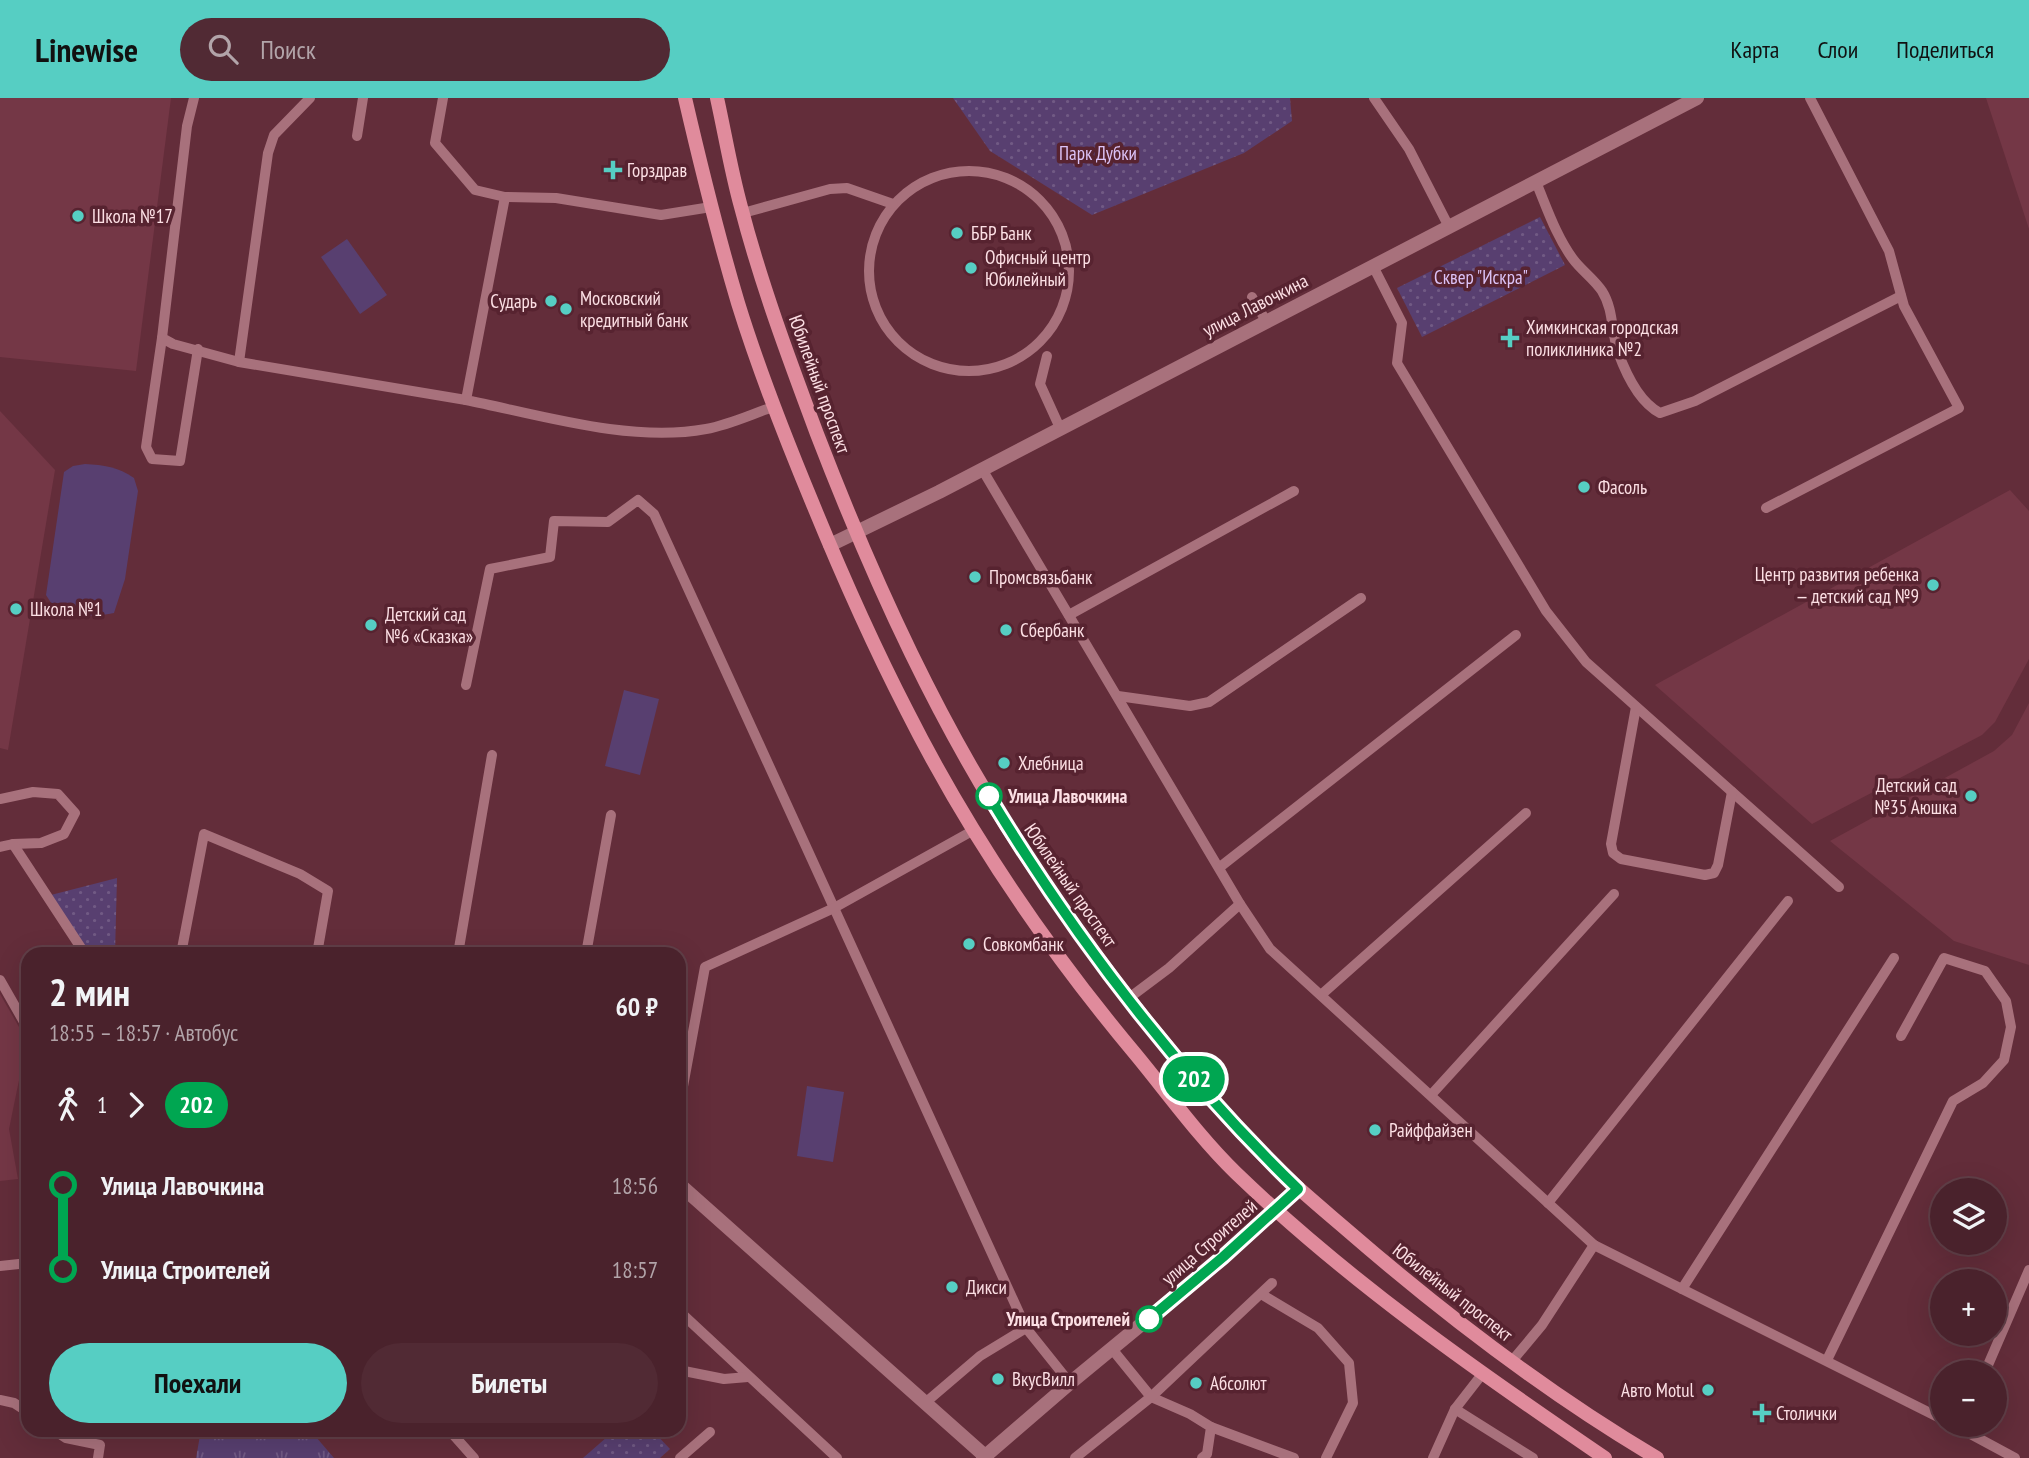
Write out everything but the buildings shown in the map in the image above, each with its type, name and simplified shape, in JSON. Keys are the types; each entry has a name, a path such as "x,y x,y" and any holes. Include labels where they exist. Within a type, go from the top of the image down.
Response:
{"main road":[{"path":"685,98 711,206 739,305 773,407 830,545 907,713 1005,879 1102,1014 1234,1171 1368,1289 1605,1458"},
{"name":"Юбилейный проспект","path":"717,98 743,213 783,345 856,533 926,684 1029,862 1129,998 1195,1081 1261,1154 1386,1265 1512,1361 1657,1458"}],"street":[{"name":"улица Лавочкина","path":"830,545 1698,98"},
{"name":"улица Строителей","path":"984,1457 1223,1257 1298,1189"},
{"path":"686,1190 984,1457"}],"lane":[{"path":"194,98 187,126 163,338 146,447 152,459 180,461 198,349"},
{"path":"239,362 268,153 274,135 310,98"},
{"path":"357,136 363,98"},
{"path":"443,98 435,144 475,190 505,197 556,198 661,215 711,206"},
{"path":"1374,98 1409,149 1449,227"},
{"path":"1766,508 1959,408 1901,296 1889,251 1810,98"},
{"path":"961,170 991,173 1016,181 1044,203 1061,230 1069,267 1068,291 1056,321 1041,341 1020,358 978,371 954,370 931,364 909,353 890,335 880,318 869,284 868,257 879,225 893,204 919,183 961,170"},
{"path":"1536,181 1555,229 1573,258 1602,291 1612,315 1618,351 1636,389 1649,407 1660,412 1695,401 1901,296"},
{"path":"743,213 818,191 847,188 893,204"},
{"path":"466,400 505,197"},
{"path":"1373,266 1402,323 1397,363 1546,611 1586,662 1839,887"},
{"path":"1252,297 1266,321"},
{"path":"163,338 173,344 239,362 466,400 619,430 656,433 707,429 773,407"},
{"path":"1047,356 1040,384 1060,428"},
{"path":"982,469 1240,904 1270,949 1594,1245 1930,1413"},
{"path":"1069,615 1294,491"},
{"path":"466,685 490,569 550,557 554,521 608,522 638,500 654,514 1026,1328 1070,1383"},
{"path":"1118,696 1190,706 1209,702 1361,598"},
{"path":"1220,867 1516,635"},
{"path":"1636,706 1611,844 1613,853 1621,859 1704,875 1714,873 1718,865 1732,792"},
{"path":"459,947 492,755"},
{"path":"0,799 33,792 58,794 75,813 64,834 41,843 0,847"},
{"path":"1321,995 1526,813"},
{"path":"587,947 611,815"},
{"path":"686,1070 705,967 834,908 974,830"},
{"path":"182,947 204,834 300,874 328,891 318,947"},
{"path":"13,844 80,947"},
{"path":"1431,1095 1614,894"},
{"path":"1548,1203 1788,901"},
{"path":"1129,998 1169,968 1240,904"},
{"path":"1682,1289 1894,958"},
{"path":"1827,1360 1952,1101 1983,1083 2004,1060 2011,1027 2006,1002 1985,971 1944,958 1901,1036"},
{"path":"0,980 21,1017"},
{"path":"1512,1361 1542,1325 1594,1245"},
{"path":"0,1266 21,1264"},
{"path":"1990,1360 2029,1270"},
{"path":"1075,1458 1152,1397 1272,1283"},
{"path":"1261,1294 1318,1328 1349,1363 1353,1403 1326,1458"},
{"path":"686,1318 837,1458"},
{"path":"925,1403 980,1356 1026,1328"},
{"path":"1112,1349 1152,1397 1211,1427 1294,1458"},
{"path":"686,1371 724,1379 748,1377"},
{"path":"1433,1458 1455,1409 1483,1373"},
{"path":"0,1400 21,1408"},
{"path":"1455,1409 1533,1458"},
{"path":"1202,1458 1207,1454 1211,1427"},
{"path":"680,1458 710,1433"},
{"path":"64,1437 100,1445 98,1458"},
{"path":"455,1437 474,1458"},
{"path":"1978,1437 2015,1458"}],"shaded area":[{"name":"Школа №17","path":"0,98 171,98 136,371 0,357"},
{"path":"1986,98 2029,98 2029,229"},
{"name":"Школа №1","path":"0,411 55,470 8,750 0,748"},
{"name":"Центр развития ребенка — детский сад №9","path":"2010,490 2029,511 2029,659 1995,722 1982,735 1812,824 1655,685"},
{"name":"Детский сад №35 Аюшка","path":"2029,703 2029,965 1954,941 1830,841 1994,751 2012,735"},
{"path":"0,994 21,1031 21,1070 9,1129 18,1179 0,1181"}],"green space":[{"name":"Парк Дубки","path":"953,98 1290,98 1292,121 1244,153 1092,215 990,151"},
{"name":"Сквер \"Искра\"","path":"1540,217 1565,265 1422,337 1397,288"},
{"path":"347,239 387,295 360,314 321,257"},
{"path":"85,464 122,471 134,478 138,491 125,579 114,613 106,615 69,612 53,606 46,595 64,472 73,466"},
{"path":"624,690 659,699 640,775 605,766"},
{"path":"117,878 115,947 80,947 47,896"},
{"path":"807,1086 844,1092 833,1162 797,1156"},
{"path":"200,1437 316,1437 334,1458 196,1458"},
{"path":"607,1437 659,1437 670,1449 660,1458 583,1458"}],"bus line":[{"name":"202","path":"989,796 1029,862 1099,960 1195,1081 1261,1154 1298,1189 1149,1319"}],"place":[{"name":"Горздрав","path":"613,170"},
{"name":"Школа №17","path":"78,216"},
{"name":"ББР Банк","path":"957,233"},
{"name":"Офисный центр Юбилейный","path":"971,268"},
{"name":"Сударь","path":"551,301"},
{"name":"Московский кредитный банк","path":"566,309"},
{"name":"Химкинская городская поликлиника №2","path":"1510,338"},
{"name":"Фасоль","path":"1584,487"},
{"name":"Промсвязьбанк","path":"975,577"},
{"name":"Центр развития ребенка — детский сад №9","path":"1933,585"},
{"name":"Школа №1","path":"16,609"},
{"name":"Детский сад №6 «Сказка»","path":"371,625"},
{"name":"Сбербанк","path":"1006,630"},
{"name":"Хлебница","path":"1004,763"},
{"name":"Улица Лавочкина","path":"989,796"},
{"name":"Детский сад №35 Аюшка","path":"1971,796"},
{"name":"Совкомбанк","path":"969,944"},
{"name":"Райффайзен","path":"1375,1130"},
{"name":"Дикси","path":"952,1287"},
{"name":"Улица Строителей","path":"1149,1319"},
{"name":"ВкусВилл","path":"998,1379"},
{"name":"Абсолют","path":"1196,1383"},
{"name":"Авто Motul","path":"1708,1390"},
{"name":"Столички","path":"1762,1413"}]}
